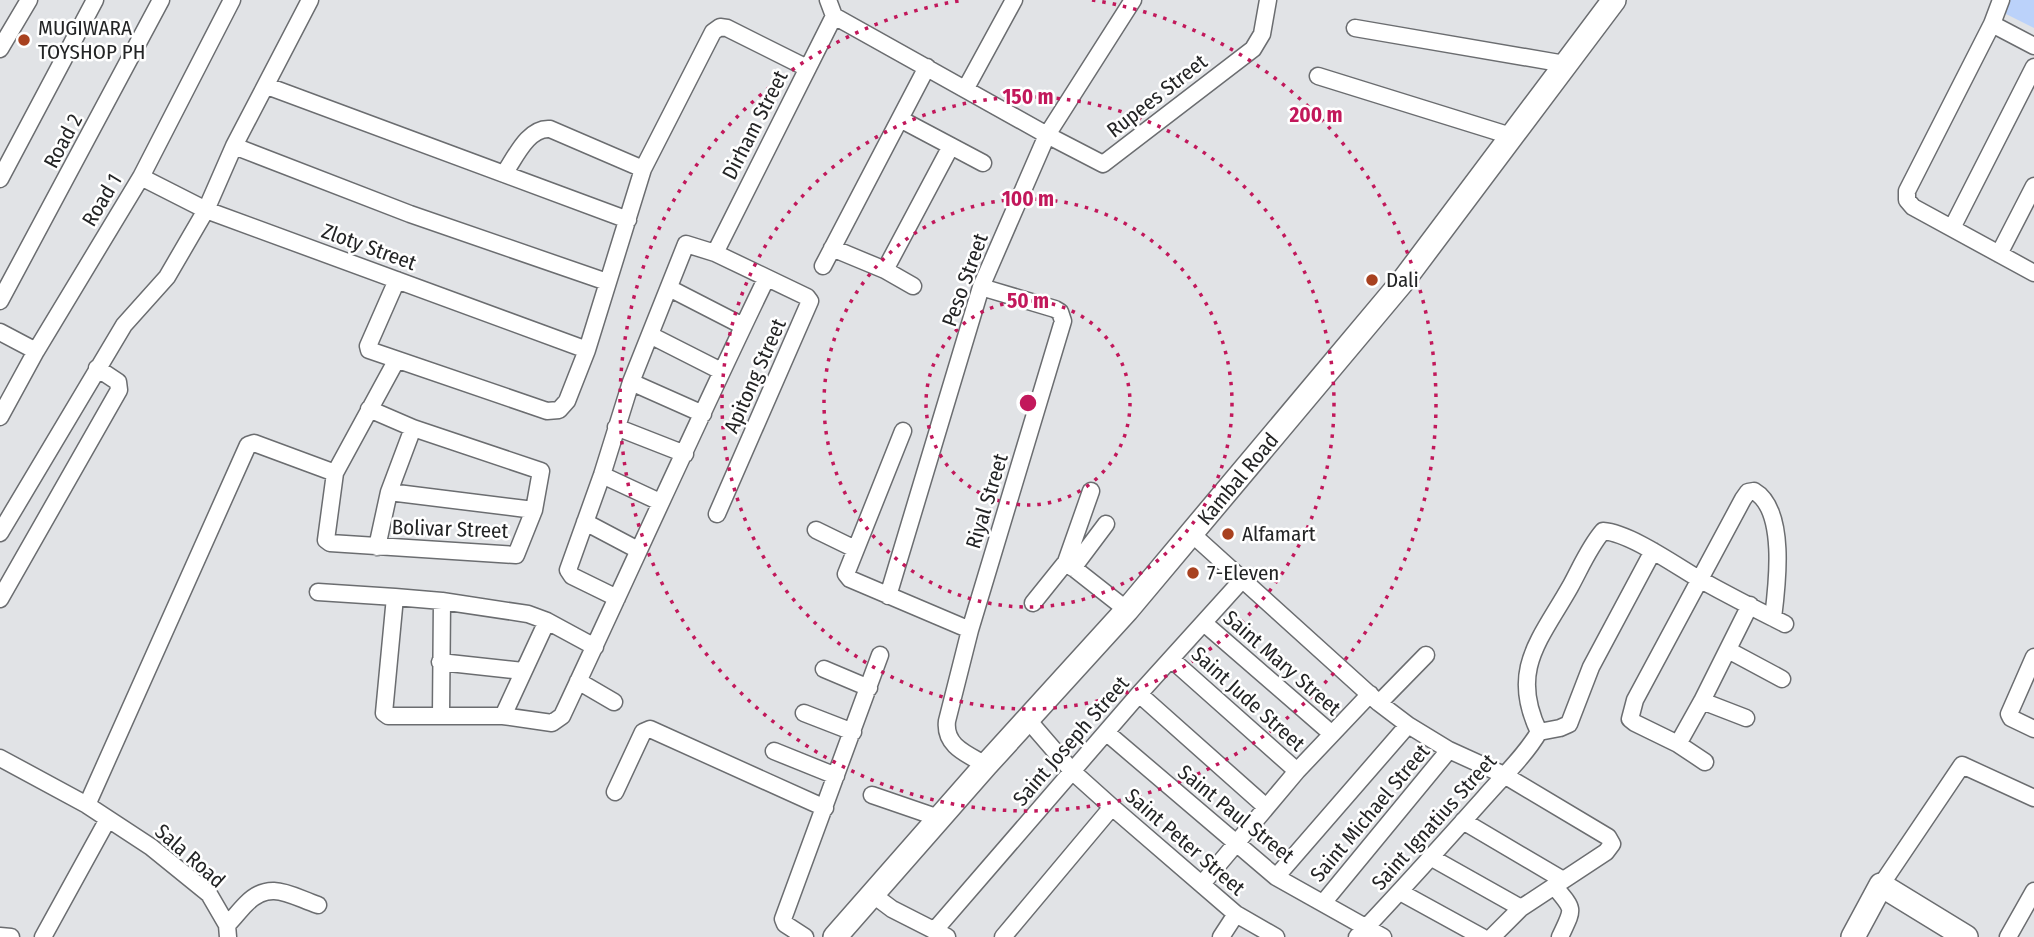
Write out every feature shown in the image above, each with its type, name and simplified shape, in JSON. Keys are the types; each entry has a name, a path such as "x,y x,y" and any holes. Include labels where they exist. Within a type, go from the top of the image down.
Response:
{"main road":[{"name":"Kambal Road","path":"835,937 1192,534 1402,281 1614,0"},
{"path":"1853,937 1881,885 1966,937"}],"street":[{"path":"0,49 29,0"},
{"path":"0,178 95,0"},
{"name":"Road 2","path":"0,301 161,0"},
{"name":"Road 1","path":"0,417 36,351 141,177 232,0"},
{"path":"0,533 124,325 167,277 206,210 234,146 310,0"},
{"path":"828,0 834,16"},
{"path":"966,88 1014,0"},
{"name":"Peso Street","path":"888,596 981,287 1047,135 1133,0"},
{"name":"Rupees Street","path":"834,16 1047,135 1105,163 1253,49 1262,34 1268,0"},
{"path":"2001,0 1992,24 1907,191 1907,200 1913,207 2034,273"},
{"name":"Dirham Street","path":"715,253 834,16"},
{"path":"1992,24 2034,46"},
{"path":"397,280 368,349 547,411 559,411 567,401 587,351 643,169 713,32 720,27 727,27 807,68"},
{"path":"1355,28 1565,64"},
{"path":"823,266 927,67"},
{"path":"1952,229 2034,68"},
{"path":"1318,76 1511,136"},
{"path":"267,86 628,220"},
{"path":"900,119 983,163"},
{"path":"504,174 531,134 540,128 550,129 643,169"},
{"path":"234,146 410,214 607,282"},
{"path":"885,270 951,146"},
{"name":"Zloty Street","path":"141,177 206,210 587,351"},
{"path":"1999,254 2034,186"},
{"path":"395,597 384,713 388,716 503,716 552,723 562,716 766,279 715,253 686,244 631,383 568,573 617,598"},
{"path":"832,248 885,270 913,286"},
{"name":"Apitong Street","path":"717,514 810,301 807,297 766,279"},
{"name":"Riyal Street","path":"981,287 1055,309 1060,312 1063,321 970,630 946,732 955,747 986,765"},
{"path":"668,288 743,326"},
{"path":"0,332 36,351"},
{"path":"650,335 722,370"},
{"path":"87,805 248,444 254,443 335,473 396,360"},
{"path":"0,599 120,390 118,382 97,368"},
{"path":"631,383 703,414"},
{"name":"Bolivar Street","path":"335,473 326,540 330,544 514,556 534,510 540,475 538,469 413,428 369,409"},
{"path":"616,427 685,454"},
{"path":"377,547 389,492 413,428"},
{"path":"903,431 846,574 850,579 970,630"},
{"path":"602,475 660,502"},
{"path":"1070,565 1091,491"},
{"path":"389,492 534,510"},
{"path":"1653,551 1591,667 1569,724 1539,732 1528,710 1526,689 1530,656 1603,531 1612,532 1653,551 1700,579 1779,621 1779,543 1775,526 1758,492 1748,492 1743,499 1700,579 1635,700 1630,719 1678,744 1705,762"},
{"path":"585,522 638,550"},
{"path":"1033,603 1106,524"},
{"path":"816,530 855,549"},
{"path":"1192,534 1374,698 1408,725 1450,750 1504,775 1608,837 1612,844 1606,852 1521,908 1492,937"},
{"path":"1070,565 1127,610"},
{"name":"Saint Joseph Street","path":"941,934 1139,694 1242,580"},
{"path":"318,592 442,601 528,614 547,621 595,647"},
{"path":"441,715 442,601"},
{"path":"1678,744 1750,606"},
{"path":"503,716 547,621"},
{"name":"Saint Mary Street","path":"1204,623 1332,734"},
{"path":"1728,650 1782,679"},
{"path":"804,937 785,924 783,919 880,655"},
{"path":"1202,884 1297,771 1332,734 1426,655"},
{"path":"2034,657 2010,710 2011,718 2034,729"},
{"name":"Saint Jude Street","path":"1171,659 1297,771"},
{"path":"440,662 523,671"},
{"path":"824,669 869,688"},
{"path":"578,681 614,702"},
{"path":"1139,694 1266,807"},
{"path":"1702,701 1745,718"},
{"path":"804,713 853,732"},
{"name":"Saint Peter Street","path":"1028,720 1073,772 1112,807 1236,914 1276,937"},
{"path":"1276,877 1408,725"},
{"path":"615,792 643,732 650,729 825,808"},
{"name":"Saint Ignatius Street","path":"1361,932 1527,752 1539,732"},
{"name":"Saint Paul Street","path":"1107,733 1276,877 1323,903 1361,932 1384,937"},
{"name":"Saint Michael Street","path":"1323,903 1450,750"},
{"path":"774,751 836,776"},
{"name":"Sala Road","path":"0,758 87,805 151,847 209,894 227,931"},
{"path":"1881,885 1962,765 2034,798"},
{"path":"872,795 939,818"},
{"path":"1003,937 1112,807"},
{"path":"43,937 108,819"},
{"path":"1463,821 1558,883 1572,911 1560,937"},
{"path":"1432,858 1521,908"},
{"path":"227,931 254,897 270,889 318,905"},
{"path":"2008,937 2029,908 2034,891"},
{"path":"1400,892 1482,937"},
{"path":"872,894 892,909 941,934"},
{"path":"1221,937 1236,914"},
{"path":"0,936 11,937"}],"shaded area":[{"path":"2006,0 2034,0 2034,28 2002,12"}],"place":[{"name":"MUGIWARA TOYSHOP PH","path":"24,40"},
{"name":"Dali","path":"1372,280"},
{"name":"Alfamart","path":"1228,534"},
{"name":"7-Eleven","path":"1193,573"}]}
